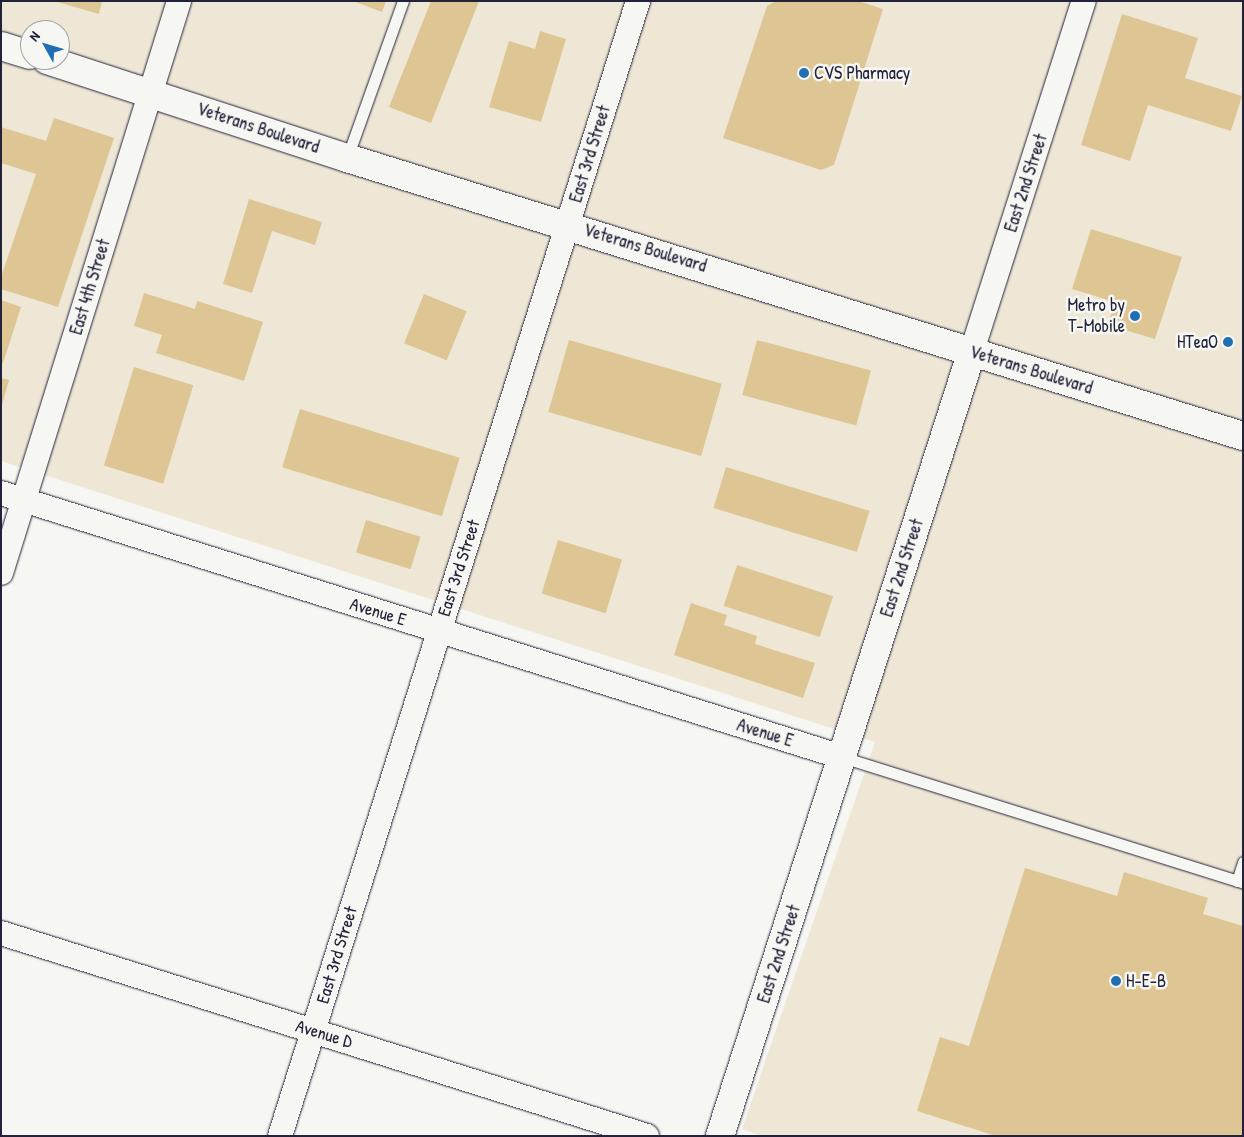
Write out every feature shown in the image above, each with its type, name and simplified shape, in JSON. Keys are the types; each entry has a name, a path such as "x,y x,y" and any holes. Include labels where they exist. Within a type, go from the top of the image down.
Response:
{"main road":[{"path":"1,46 20,52"},
{"name":"Veterans Boulevard","path":"70,67 347,158 568,224 1243,436"},
{"name":"East 2nd Street","path":"720,1136 972,351"}],"street":[{"name":"East 4th Street","path":"1,573 179,1"},
{"name":"East 3rd Street","path":"280,1136 638,1"},
{"name":"East 2nd Street","path":"972,351 1084,1"},
{"name":"Avenue E","path":"1,494 842,757"},
{"name":"Avenue D","path":"1,933 647,1136"}],"lane":[{"path":"347,158 403,1"},
{"path":"842,757 1240,882 1243,862"}],"shaded area":[{"path":"1,1 1243,1 1243,1136 762,1136 742,1129 875,742 1,461"}],"building":[{"path":"54,1 102,1 99,14"},
{"path":"353,1 386,1 382,12"},
{"path":"431,1 479,1 431,123 389,107"},
{"name":"CVS Pharmacy","path":"776,1 858,1 883,9 834,165 821,170 723,138 767,6"},
{"path":"1122,14 1198,38 1185,78 1242,96 1231,131 1148,105 1130,161 1081,145"},
{"path":"540,31 566,39 541,122 489,107 509,41 535,49"},
{"path":"54,118 114,138 58,307 1,289 1,277 36,174 1,163 1,127 46,141"},
{"path":"249,199 322,222 315,245 272,231 252,293 223,284"},
{"path":"1091,229 1182,257 1155,339 1108,325 1115,302 1072,289"},
{"path":"144,293 195,309 197,301 263,322 244,381 156,353 162,335 134,326"},
{"path":"424,294 467,311 447,360 404,343"},
{"path":"1,300 21,307 3,363 1,363"},
{"path":"569,340 722,384 701,456 548,412"},
{"path":"757,340 871,371 856,426 742,395"},
{"path":"134,367 193,385 163,484 104,465"},
{"path":"1,378 9,380 2,405 1,405"},
{"path":"300,409 460,458 442,516 282,467"},
{"path":"726,467 869,511 857,552 713,508"},
{"path":"366,520 421,537 411,569 356,553"},
{"path":"558,540 622,560 606,613 542,594"},
{"path":"737,565 833,596 820,637 724,606"},
{"path":"691,603 727,615 724,625 757,636 755,644 815,663 803,698 674,655"},
{"name":"H-E-B","path":"1025,868 1117,896 1124,872 1208,898 1203,914 1243,926 1243,1136 996,1136 917,1111 940,1037 969,1046"}],"place":[{"name":"CVS Pharmacy","path":"804,73"},
{"name":"Metro by T-Mobile","path":"1135,316"},
{"name":"HTeaO","path":"1228,342"},
{"name":"H-E-B","path":"1116,981"}]}
